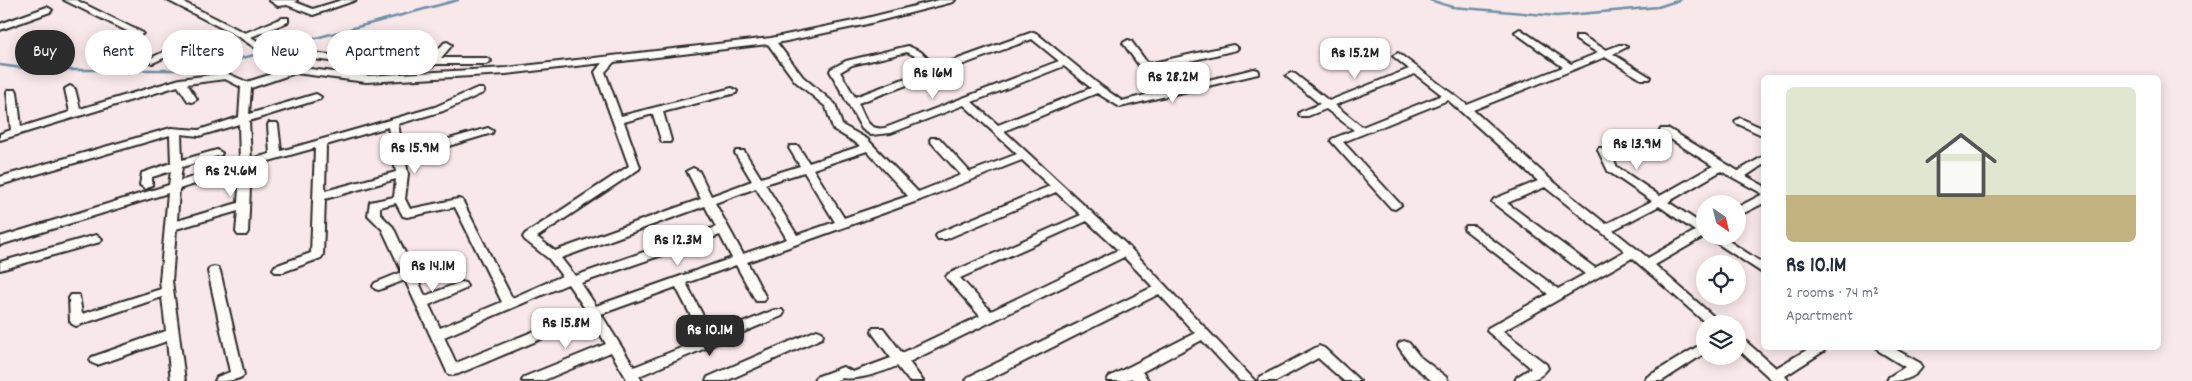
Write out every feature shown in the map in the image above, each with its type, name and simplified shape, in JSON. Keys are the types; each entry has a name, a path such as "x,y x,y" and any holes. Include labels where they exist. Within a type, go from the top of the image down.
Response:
{"street":[{"path":"69,0 132,30"},
{"path":"172,0 253,42"},
{"path":"274,0 281,4 290,1 313,12 351,0"},
{"path":"317,73 366,79 506,71 771,42 863,22 950,0"},
{"path":"0,26 47,10"},
{"path":"245,36 285,20"},
{"path":"1520,32 1571,68"},
{"path":"852,102 1033,34 1098,89 1120,104 1254,72"},
{"path":"1579,38 1645,76"},
{"path":"771,42 799,79 831,106 837,127 863,141 916,197"},
{"path":"1128,43 1164,93"},
{"path":"438,56 447,44"},
{"path":"1466,110 1622,47"},
{"path":"1146,68 1233,48"},
{"path":"934,71 918,54 908,49 849,63 835,71 867,129 875,133 887,131 1066,62"},
{"path":"152,60 162,55"},
{"path":"1398,56 1450,96 1546,182 1633,252 1706,315"},
{"path":"612,58 600,72 636,167 528,237 553,256 571,280 633,378 710,341 778,313"},
{"path":"438,61 486,61"},
{"path":"1304,114 1416,70"},
{"path":"0,137 180,82 226,76 246,86 279,75"},
{"path":"1291,76 1361,131"},
{"path":"180,82 192,99"},
{"path":"242,232 246,164 244,118 246,86"},
{"path":"70,89 76,114"},
{"path":"996,130 1098,89"},
{"path":"0,242 246,164 439,109 480,91"},
{"path":"618,120 732,91"},
{"path":"12,92 16,132"},
{"path":"1394,205 1336,141 1450,96"},
{"path":"0,181 175,130 198,132 316,97"},
{"path":"965,101 1126,251 1248,381"},
{"path":"657,110 666,140"},
{"path":"392,121 402,174 399,199 407,212 458,203 509,304"},
{"path":"1740,121 1761,132"},
{"path":"273,125 276,156"},
{"path":"175,130 176,165 166,281 178,381"},
{"path":"399,157 488,131"},
{"path":"1665,131 1761,189"},
{"path":"935,140 969,176"},
{"path":"279,269 316,255 320,143"},
{"path":"553,256 758,182 868,147"},
{"path":"794,148 842,224"},
{"path":"1603,150 1612,170 1696,226"},
{"path":"740,152 794,240"},
{"path":"146,185 146,175 217,153"},
{"path":"399,199 374,205 374,216 387,227 453,370 593,312 842,224 1024,155"},
{"path":"1738,176 1761,161"},
{"path":"1605,229 1659,202 1721,166"},
{"path":"693,171 760,298"},
{"path":"318,197 402,174"},
{"path":"1546,182 1498,202 1594,274"},
{"path":"942,236 1058,187"},
{"path":"1746,208 1761,200"},
{"path":"171,227 244,205"},
{"path":"989,317 952,276 1089,216"},
{"path":"437,335 571,280 724,229"},
{"path":"1470,229 1557,295"},
{"path":"1647,264 1696,237"},
{"path":"0,266 96,239"},
{"path":"1726,245 1761,268"},
{"path":"821,381 842,372 852,378 900,360 1126,251"},
{"path":"1522,381 1541,368 1493,331 1633,252"},
{"path":"378,286 442,261"},
{"path":"214,272 238,378 222,381"},
{"path":"679,281 710,341"},
{"path":"422,303 461,286"},
{"path":"973,381 1161,288"},
{"path":"75,298 76,321 167,291"},
{"path":"878,332 916,381"},
{"path":"97,360 172,334"},
{"path":"1114,381 1137,376 1203,334"},
{"path":"713,381 817,335"},
{"path":"530,381 614,346"},
{"path":"1404,346 1415,360 1441,381"},
{"path":"1746,349 1779,378 1816,350"},
{"path":"1887,350 1915,367 1894,381"},
{"path":"1265,381 1319,351 1353,381"},
{"path":"1652,381 1696,353"}],"waterway":[{"path":"317,38 458,0"},
{"path":"1430,0 1452,7 1557,16 1658,7 1680,0"},
{"path":"0,65 37,70 196,70 253,55"}]}
